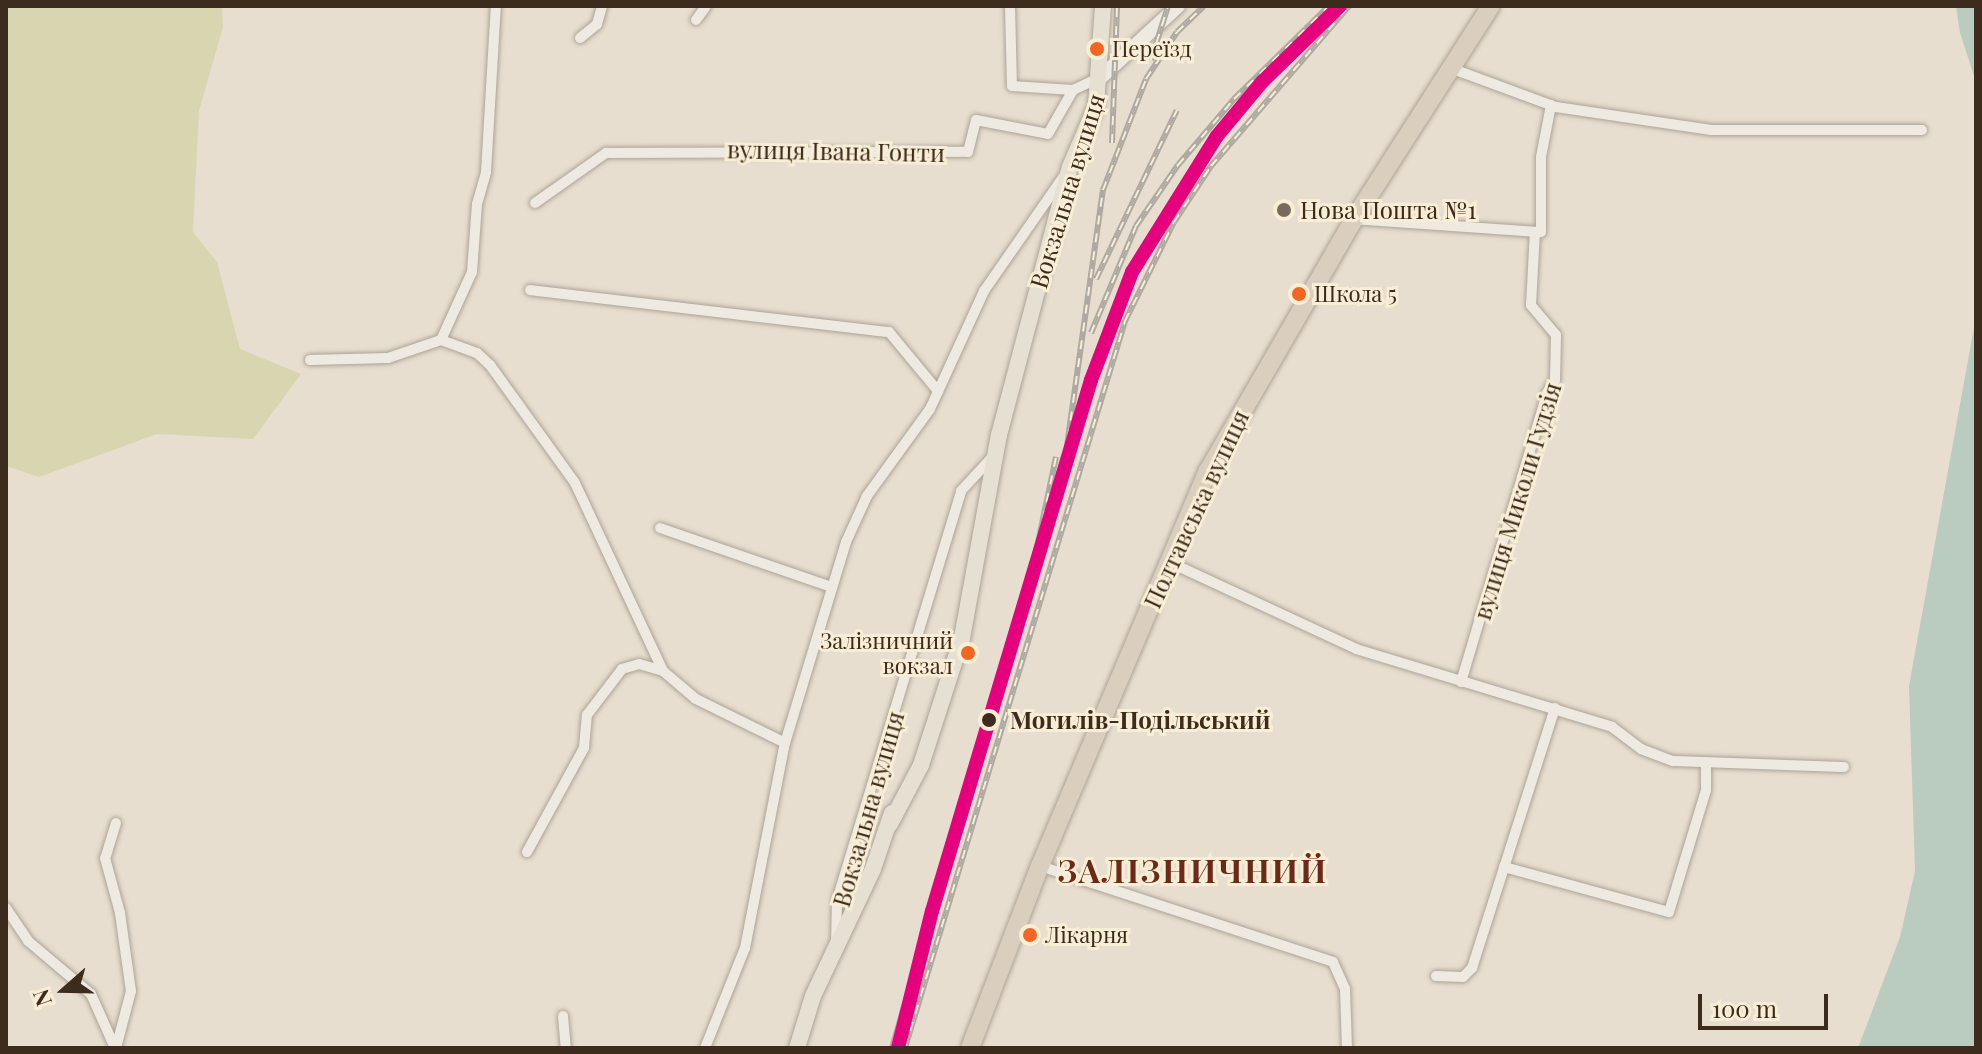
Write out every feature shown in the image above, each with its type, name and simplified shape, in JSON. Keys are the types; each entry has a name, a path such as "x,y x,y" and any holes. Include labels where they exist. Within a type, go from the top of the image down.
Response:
{"highway":[{"name":"Полтавська вулиця","path":"970,1048 1040,866 1215,458 1354,219 1491,6"}],"main road":[{"path":"1101,77 1103,6"},
{"name":"Вокзальна вулиця","path":"797,1048 813,996 890,824 921,765 938,716 970,596 995,453 1070,167 1096,106 1101,77 1178,6"}],"street":[{"path":"441,340 472,272 477,204 486,172 496,6"},
{"path":"580,38 597,24 602,6"},
{"path":"696,20 706,6"},
{"path":"1010,6 1012,86 1073,90 1101,77"},
{"path":"1453,69 1551,105 1711,130 1922,130"},
{"name":"вулиця Івана Гонти","path":"535,203 606,153 674,148 873,155 968,152 976,120 1048,134 1073,90"},
{"name":"вулиця Миколи Гудзія","path":"1461,682 1547,393 1555,380 1556,335 1531,305 1541,157 1551,105"},
{"path":"705,1048 745,948 785,743 831,587 867,496 938,391 984,291 1070,167"},
{"path":"1354,219 1538,232"},
{"path":"1025,232 1036,232 1050,243"},
{"path":"530,290 889,332 938,391"},
{"path":"310,360 388,358 441,340 477,353 490,365 575,483 663,671"},
{"name":"Вокзальна вулиця","path":"837,948 837,900 961,491 995,453"},
{"path":"660,528 831,587"},
{"path":"1169,562 1356,649 1612,727 1641,749 1673,761 1844,767"},
{"path":"527,852 584,748 587,715 622,669 639,664 663,671 696,699 785,743"},
{"path":"1436,976 1463,977 1472,968 1504,867 1534,789 1555,708"},
{"path":"1504,867 1669,912 1706,790 1706,764"},
{"path":"116,823 105,858 120,913 131,991 116,1048"},
{"path":"1040,866 1333,962 1345,989 1347,1048"},
{"path":"6,908 28,941 91,994 116,1048"},
{"path":"563,1016 566,1048"}],"shaded area":[{"path":"6,6 222,6 223,27 199,111 193,232 217,262 240,349 301,374 253,439 157,434 39,477 6,466"},
{"path":"1956,6 1976,6 1976,82 1960,33"},
{"path":"1976,316 1976,1048 1858,1048 1900,937 1915,871 1909,686"}],"railway":[{"path":"1112,143 1117,6"},
{"path":"1151,60 1168,6"},
{"path":"1063,474 1103,190 1146,79 1177,32 1204,6"},
{"path":"1091,333 1136,226 1178,165 1234,99 1329,6"},
{"path":"905,1048 1125,321 1174,222 1211,166 1349,6"},
{"path":"1096,279 1177,110"},
{"path":"1028,590 1056,457"},
{"path":"892,1048 932,911"}],"transit line":[{"path":"898,1048 932,911 1091,380 1132,272 1217,136 1262,82 1340,6"}],"place":[{"name":"Переїзд","path":"1097,49"},
{"name":"Нова Пошта №1","path":"1284,210"},
{"name":"Школа 5","path":"1299,294"},
{"name":"Залізничний вокзал","path":"968,653"},
{"name":"Могилів-Подільський","path":"989,720"},
{"name":"Лікарня","path":"1030,935"}],"district":[{"name":"ЗАЛІЗНИЧНИЙ","path":"1193,870"}]}
